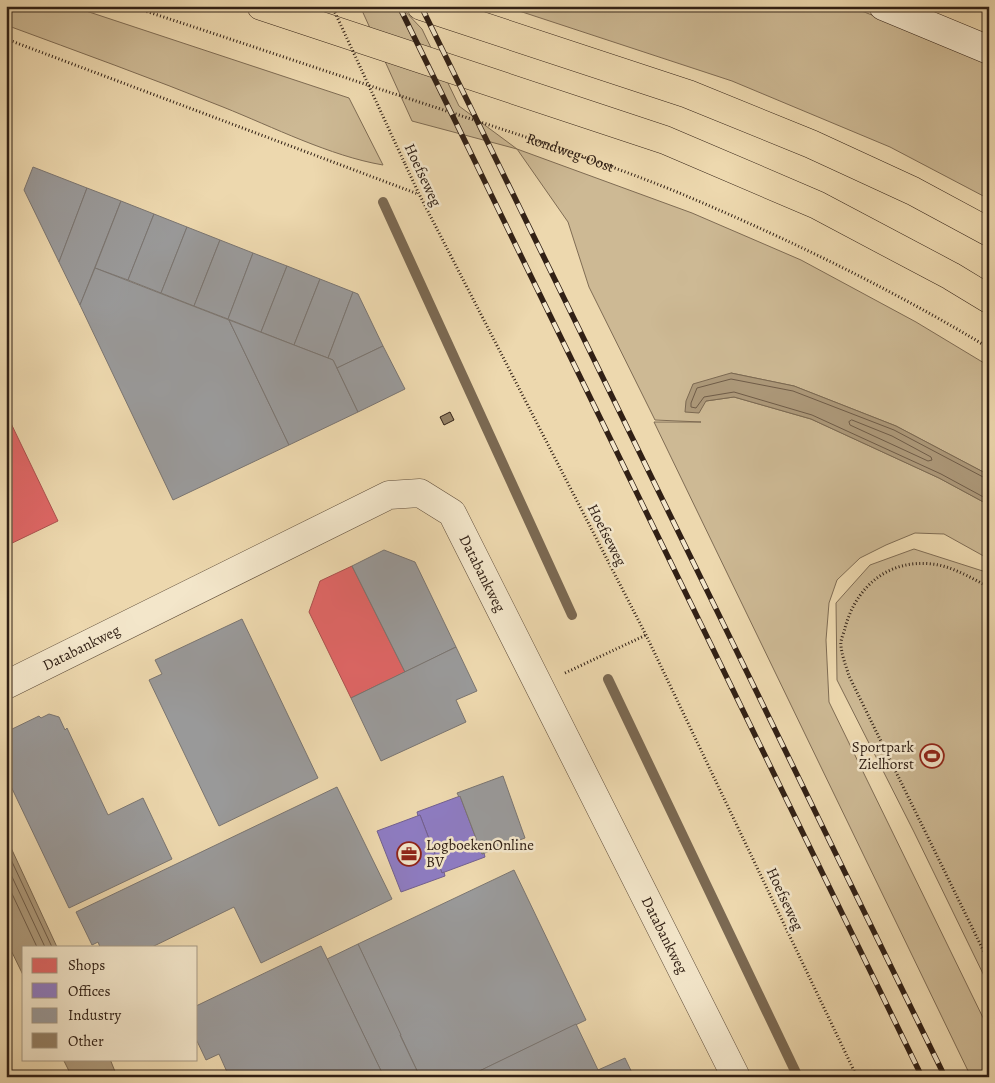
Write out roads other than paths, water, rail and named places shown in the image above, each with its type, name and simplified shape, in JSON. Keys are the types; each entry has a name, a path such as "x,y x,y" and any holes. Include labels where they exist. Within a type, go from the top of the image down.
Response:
{"main road":[{"path":"261,6 665,140 817,205 951,276 989,299"},
{"path":"421,6 688,94 837,156 913,191 989,232"}],"street":[{"path":"883,6 989,50"},
{"name":"Databankweg","path":"6,685 389,495 420,493 452,513 736,1077"}],"water":[{"path":"731,373 794,386 896,426 989,475 989,505 939,478 811,419 734,397 706,401 699,413 685,412 686,401 693,384"},
{"path":"6,837 57,946 22,946 22,973 6,940"},
{"path":"64,1060 110,1060 116,1074 109,1077 72,1077"}],"waterway":[{"path":"383,202 572,615"},
{"path":"608,679 798,1077"}],"railway":[{"path":"399,6 922,1077"},
{"path":"421,6 945,1077"}],"place":[{"name":"Sportpark Zielhorst","path":"932,756"},
{"name":"LogboekenOnline BV","path":"409,854"}]}
